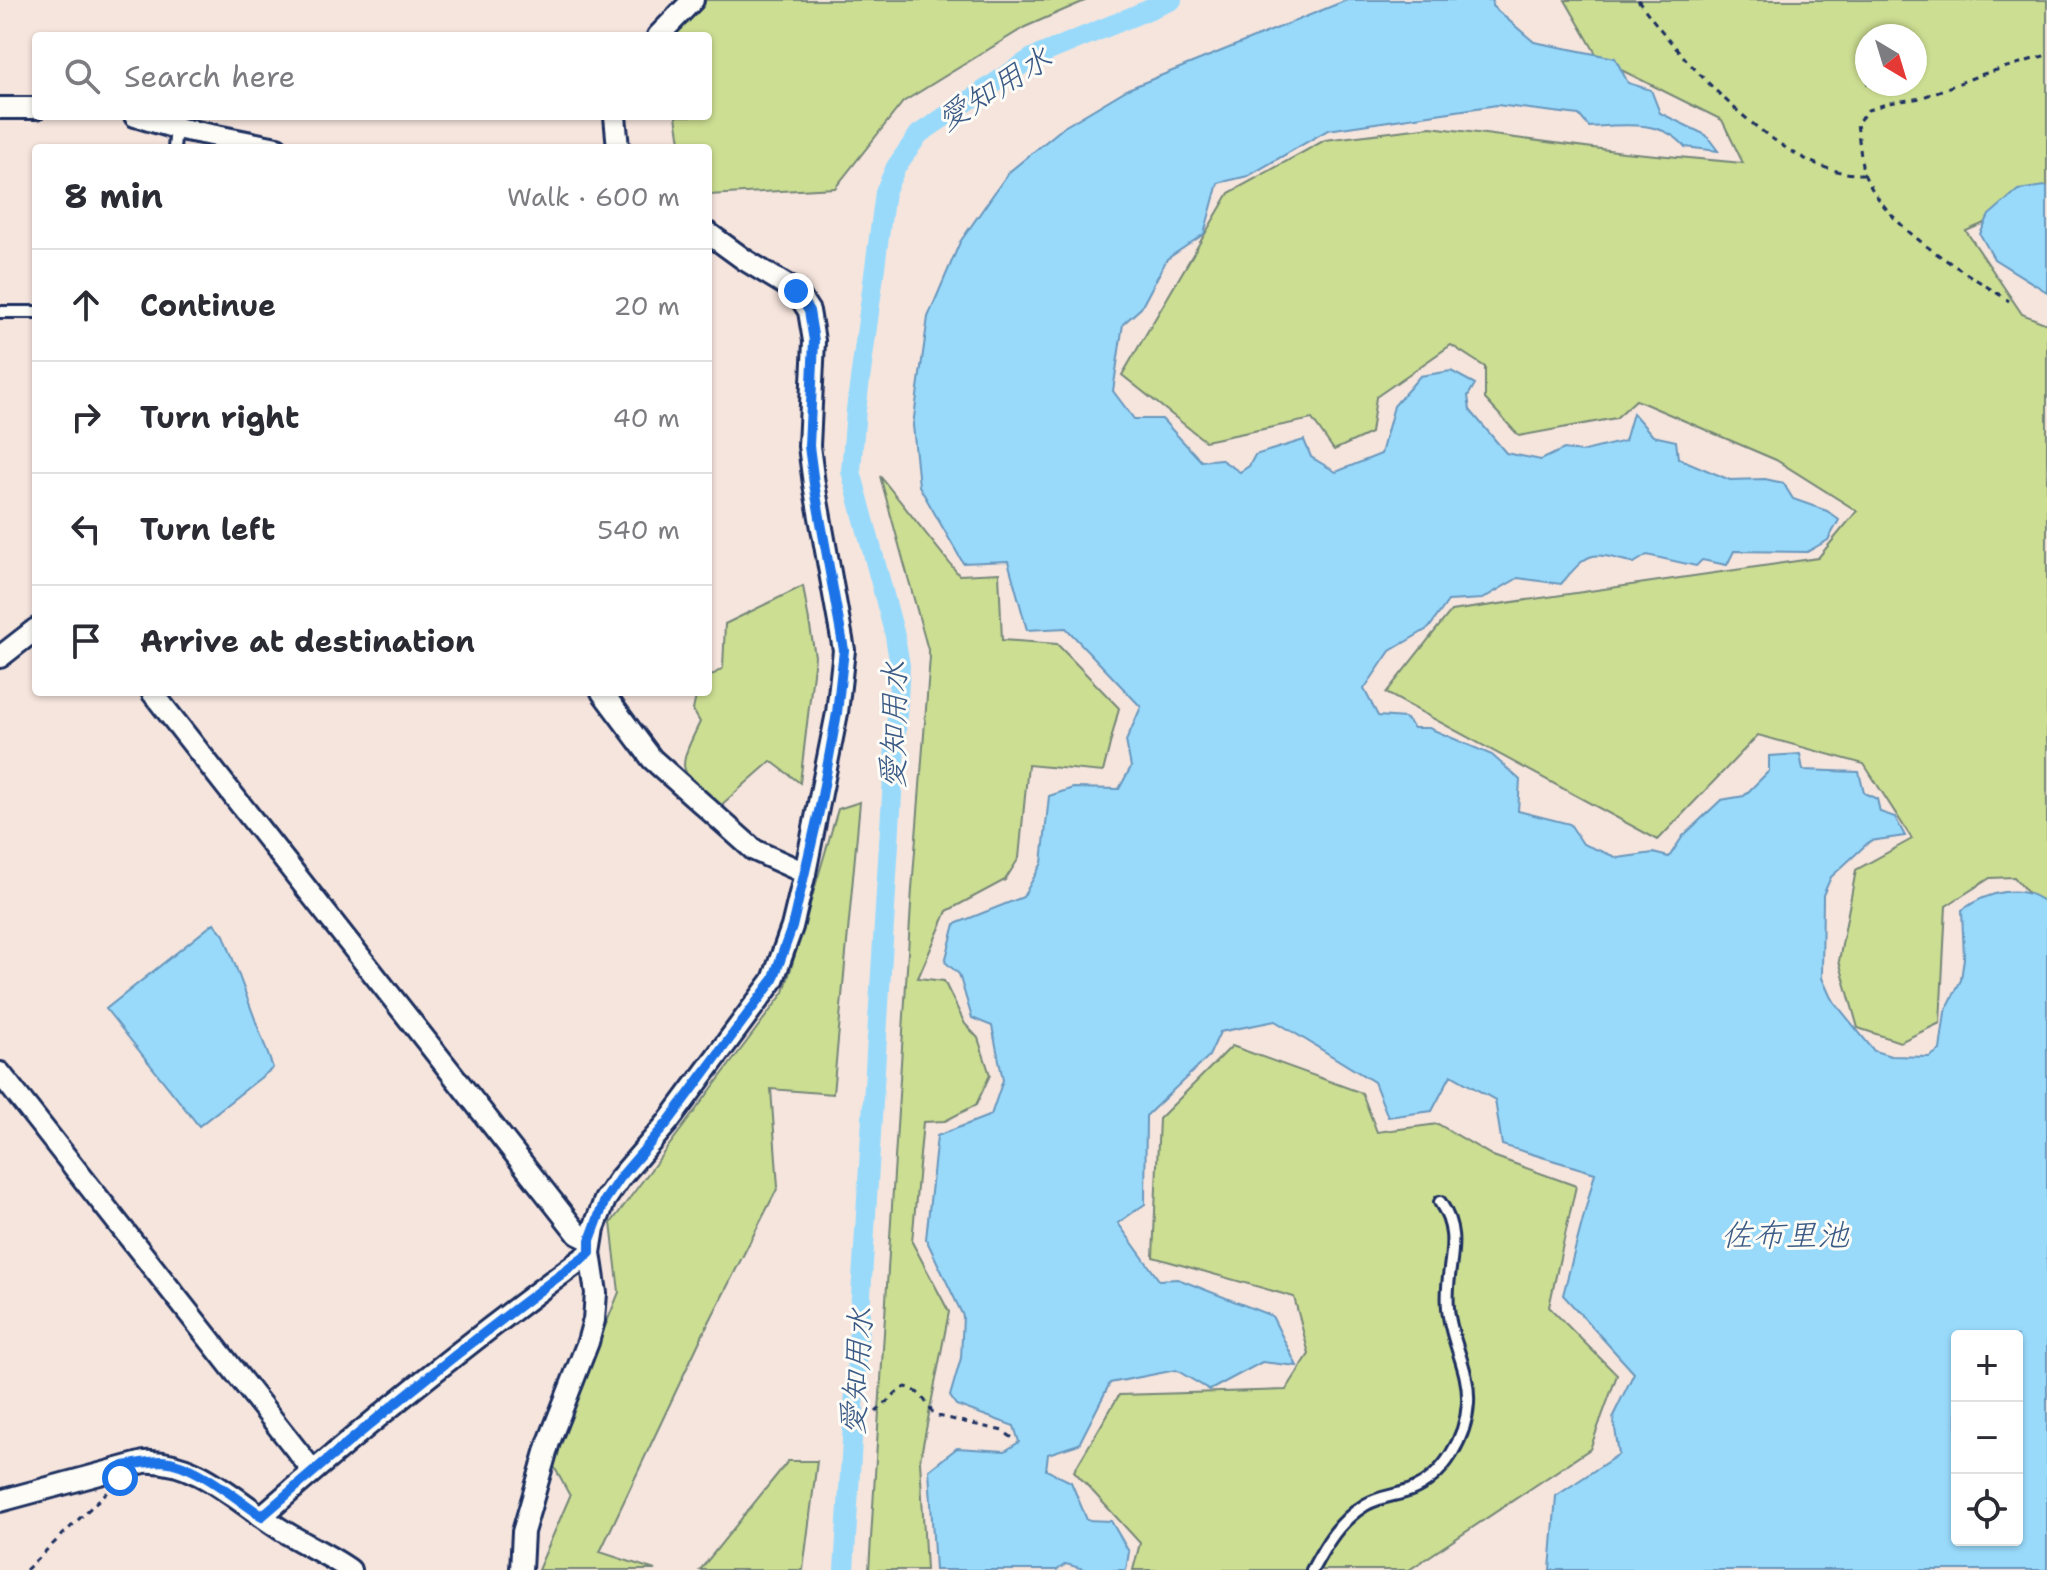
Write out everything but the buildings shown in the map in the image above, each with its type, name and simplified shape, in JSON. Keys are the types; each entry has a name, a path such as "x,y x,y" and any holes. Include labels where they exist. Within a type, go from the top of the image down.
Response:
{"street":[{"path":"662,32 693,0"},
{"path":"0,108 32,108"},
{"path":"142,120 175,138 236,144"},
{"path":"615,120 618,144"},
{"path":"521,1570 523,1532 549,1442 594,1320 596,1293 590,1246 605,1200 668,1122 773,980 792,927 805,873 837,713 844,650 809,446 814,341 809,311 796,291 712,236"},
{"path":"0,657 32,632"},
{"path":"155,696 590,1246"},
{"path":"605,696 638,743 663,769 754,850 805,873"},
{"path":"0,1073 313,1471"},
{"path":"262,1516 590,1246"},
{"path":"0,1501 124,1466 163,1461 196,1472 350,1570"}],"lane":[{"path":"0,312 32,312"},
{"path":"1312,1570 1329,1537 1345,1521 1377,1498 1409,1491 1436,1474 1449,1458 1466,1419 1468,1390 1448,1307 1453,1228 1440,1202"}],"path":[{"path":"1638,0 1686,59 1787,151 1845,175 1863,174"},
{"path":"2009,301 1924,245 1873,194 1863,174 1857,123 1868,110 1921,98 1980,75 2047,55"},
{"path":"876,1412 906,1387 915,1389 923,1396 934,1415 1003,1431 1014,1439"},
{"path":"26,1570 110,1489 120,1478 124,1466"}],"green space":[{"path":"676,0 1087,0 1025,27 903,102 835,188 712,195 712,144 680,144 677,120 712,120 712,32 668,32"},
{"path":"1565,0 2047,0 2047,196 1966,231 2022,314 2047,324 2047,915 2014,877 1990,878 1946,906 1940,1023 1900,1042 1858,1028 1839,961 1856,870 1912,839 1864,764 1758,735 1658,840 1386,693 1451,611 1818,558 1857,511 1776,460 1636,400 1616,418 1519,436 1485,399 1485,367 1451,345 1376,397 1371,433 1334,450 1312,419 1205,441 1122,375 1229,193 1325,140 1431,127 1624,152 1743,163 1722,120 1599,59"},
{"path":"880,476 959,575 999,573 1002,640 1057,644 1119,708 1103,772 1028,765 1019,858 1005,880 947,911 918,978 944,981 965,1024 978,1038 990,1075 976,1105 945,1121 923,1122 912,1242 949,1312 920,1460 926,1570 869,1570 912,889 930,657"},
{"path":"803,586 815,656 800,783 771,761 719,807 688,777 684,761 700,722 693,710 696,696 712,696 712,675 723,668 725,624"},
{"path":"860,802 833,1094 771,1089 778,1187 702,1336 600,1552 655,1570 538,1570 570,1496 551,1461 619,1292 611,1223 784,992 838,809"},
{"path":"1232,1046 1362,1093 1377,1132 1438,1124 1493,1156 1576,1186 1549,1307 1617,1375 1590,1449 1409,1570 1133,1570 1140,1543 1074,1471 1119,1395 1286,1390 1309,1354 1294,1297 1153,1257 1159,1119"},
{"path":"788,1461 817,1461 803,1570 700,1570"}],"water":[{"name":"佐布里池","path":"1347,0 1493,0 1492,6 1534,42 1615,58 1628,83 1651,90 1660,113 1706,135 1718,151 1685,147 1676,138 1653,128 1628,125 1589,127 1579,115 1497,105 1328,130 1248,176 1218,183 1204,234 1167,259 1141,308 1123,324 1113,391 1134,419 1162,419 1201,461 1220,459 1240,472 1249,466 1255,455 1304,440 1311,457 1336,472 1381,454 1394,406 1420,376 1451,371 1475,384 1468,396 1470,410 1506,453 1541,460 1564,449 1581,452 1625,441 1633,413 1653,436 1676,441 1678,458 1730,480 1765,479 1783,483 1793,499 1827,511 1839,520 1828,540 1807,552 1734,551 1727,565 1702,560 1696,566 1647,555 1634,563 1592,556 1579,564 1561,584 1518,578 1482,599 1448,601 1429,628 1390,651 1364,689 1378,716 1405,718 1414,728 1429,728 1492,755 1520,780 1518,811 1570,824 1583,844 1618,858 1653,853 1669,857 1683,836 1721,800 1744,796 1769,771 1769,756 1800,754 1803,770 1859,772 1864,793 1877,799 1880,812 1895,817 1905,836 1870,841 1831,877 1823,895 1822,978 1831,998 1874,1051 1891,1056 1929,1057 1940,1050 1945,1012 1961,980 1964,958 1962,910 1993,894 2016,891 2037,897 2047,904 2047,1570 1550,1570 1556,1496 1619,1454 1613,1416 1634,1373 1563,1295 1595,1173 1502,1145 1495,1100 1451,1075 1432,1111 1388,1117 1374,1082 1275,1021 1220,1032 1209,1056 1146,1116 1145,1204 1118,1223 1159,1280 1178,1279 1272,1316 1297,1366 1262,1362 1210,1390 1176,1370 1110,1383 1079,1444 1048,1454 1046,1470 1071,1482 1087,1520 1111,1521 1129,1552 1126,1570 1087,1570 1066,1564 1057,1570 935,1570 929,1470 957,1448 1005,1451 1019,1442 1014,1426 956,1405 950,1396 961,1358 963,1316 926,1239 937,1136 991,1115 1003,1080 992,1026 972,1018 959,974 945,962 955,924 1023,897 1042,863 1049,796 1073,788 1119,789 1131,767 1126,741 1141,707 1066,628 1027,630 1008,561 963,563 919,486 913,425 928,317 960,242 1009,172 1064,127 1128,89"},
{"path":"2045,186 2047,292 1994,259 1980,234 1989,215 2018,190"},
{"path":"214,923 224,935 273,1068 199,1126 106,1009"}],"waterway":[{"name":"愛知用水","path":"844,1570 900,666 895,636 851,471 856,410 885,192 896,167 919,134 1032,58 1172,0"}],"route":[{"path":"120,1478 124,1466 163,1461 178,1464 196,1472 262,1516 313,1471 535,1293 590,1253 590,1240 605,1200 668,1122 773,980 792,927 820,807 837,713 844,650 809,446 814,341 809,311 796,291"}]}
